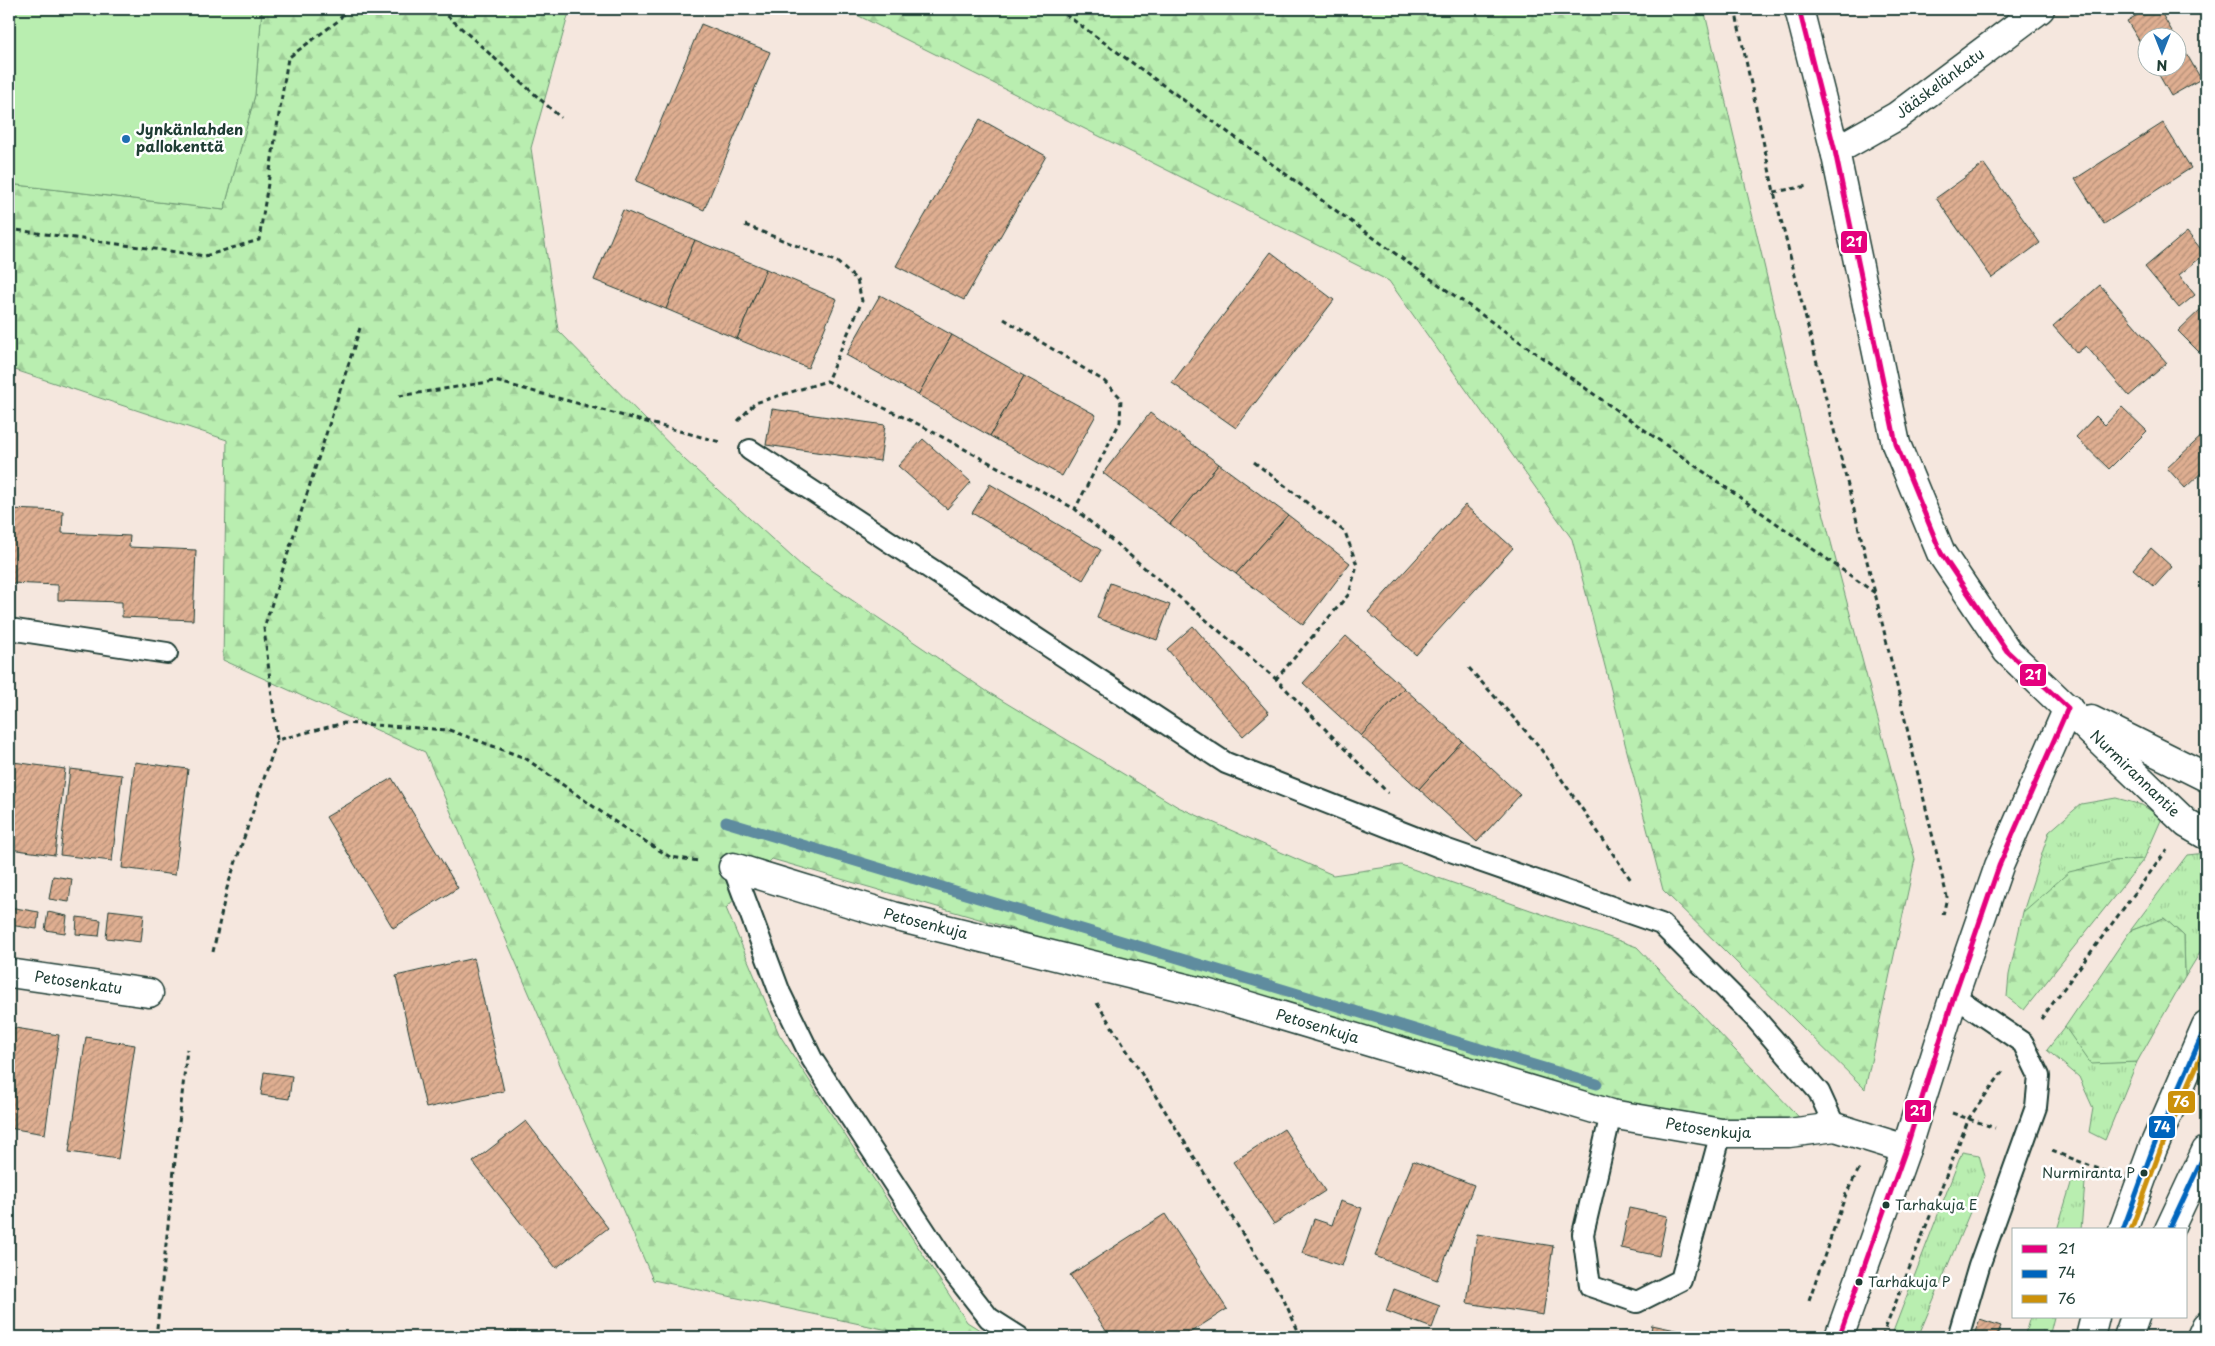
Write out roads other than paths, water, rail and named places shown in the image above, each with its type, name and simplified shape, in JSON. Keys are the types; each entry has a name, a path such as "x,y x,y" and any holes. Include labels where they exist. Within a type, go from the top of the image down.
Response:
{"street":[{"name":"Nurmirannantie","path":"1799,9 1835,151 1896,444 1941,553 2007,651 2186,824 2206,835"},
{"name":"Jääskelänkatu","path":"1835,151 1897,116 2040,9"},
{"name":"Nurmirannantie","path":"2068,708 2206,777"},
{"path":"1838,1337 1906,1150 1954,996 2000,866 2068,708"},
{"name":"Petosenkuja","path":"733,867 893,916 1202,992 1612,1114 1721,1133 1789,1133 1835,1128 1906,1150"},
{"name":"Petosenkatu","path":"9,973 149,993"},
{"path":"2124,1228 2153,1148 2206,1026"},
{"path":"2171,1228 2206,1151"},
{"path":"2090,1337 2095,1318"},
{"path":"2128,1337 2135,1318"},
{"path":"2201,1337 2206,1326"}],"lane":[{"path":"750,450 1226,763 1442,848 1661,924 1755,1018 1819,1092 1835,1128"},
{"path":"9,629 167,653"},
{"path":"733,867 780,993 812,1059 946,1264 989,1318 1019,1337"},
{"path":"1954,996 2024,1043 2039,1076 2036,1107 1979,1266 1958,1337"},
{"path":"1612,1114 1583,1234 1590,1286 1637,1302 1681,1280 1721,1133"}],"waterway":[{"path":"726,822 1597,1084"}],"place":[{"name":"Jynkänlahden pallokenttä","path":"126,139"},
{"name":"Nurmiranta P","path":"2144,1173"},
{"name":"Tarhakuja E","path":"1886,1205"},
{"name":"Tarhakuja P","path":"1859,1282"}]}
